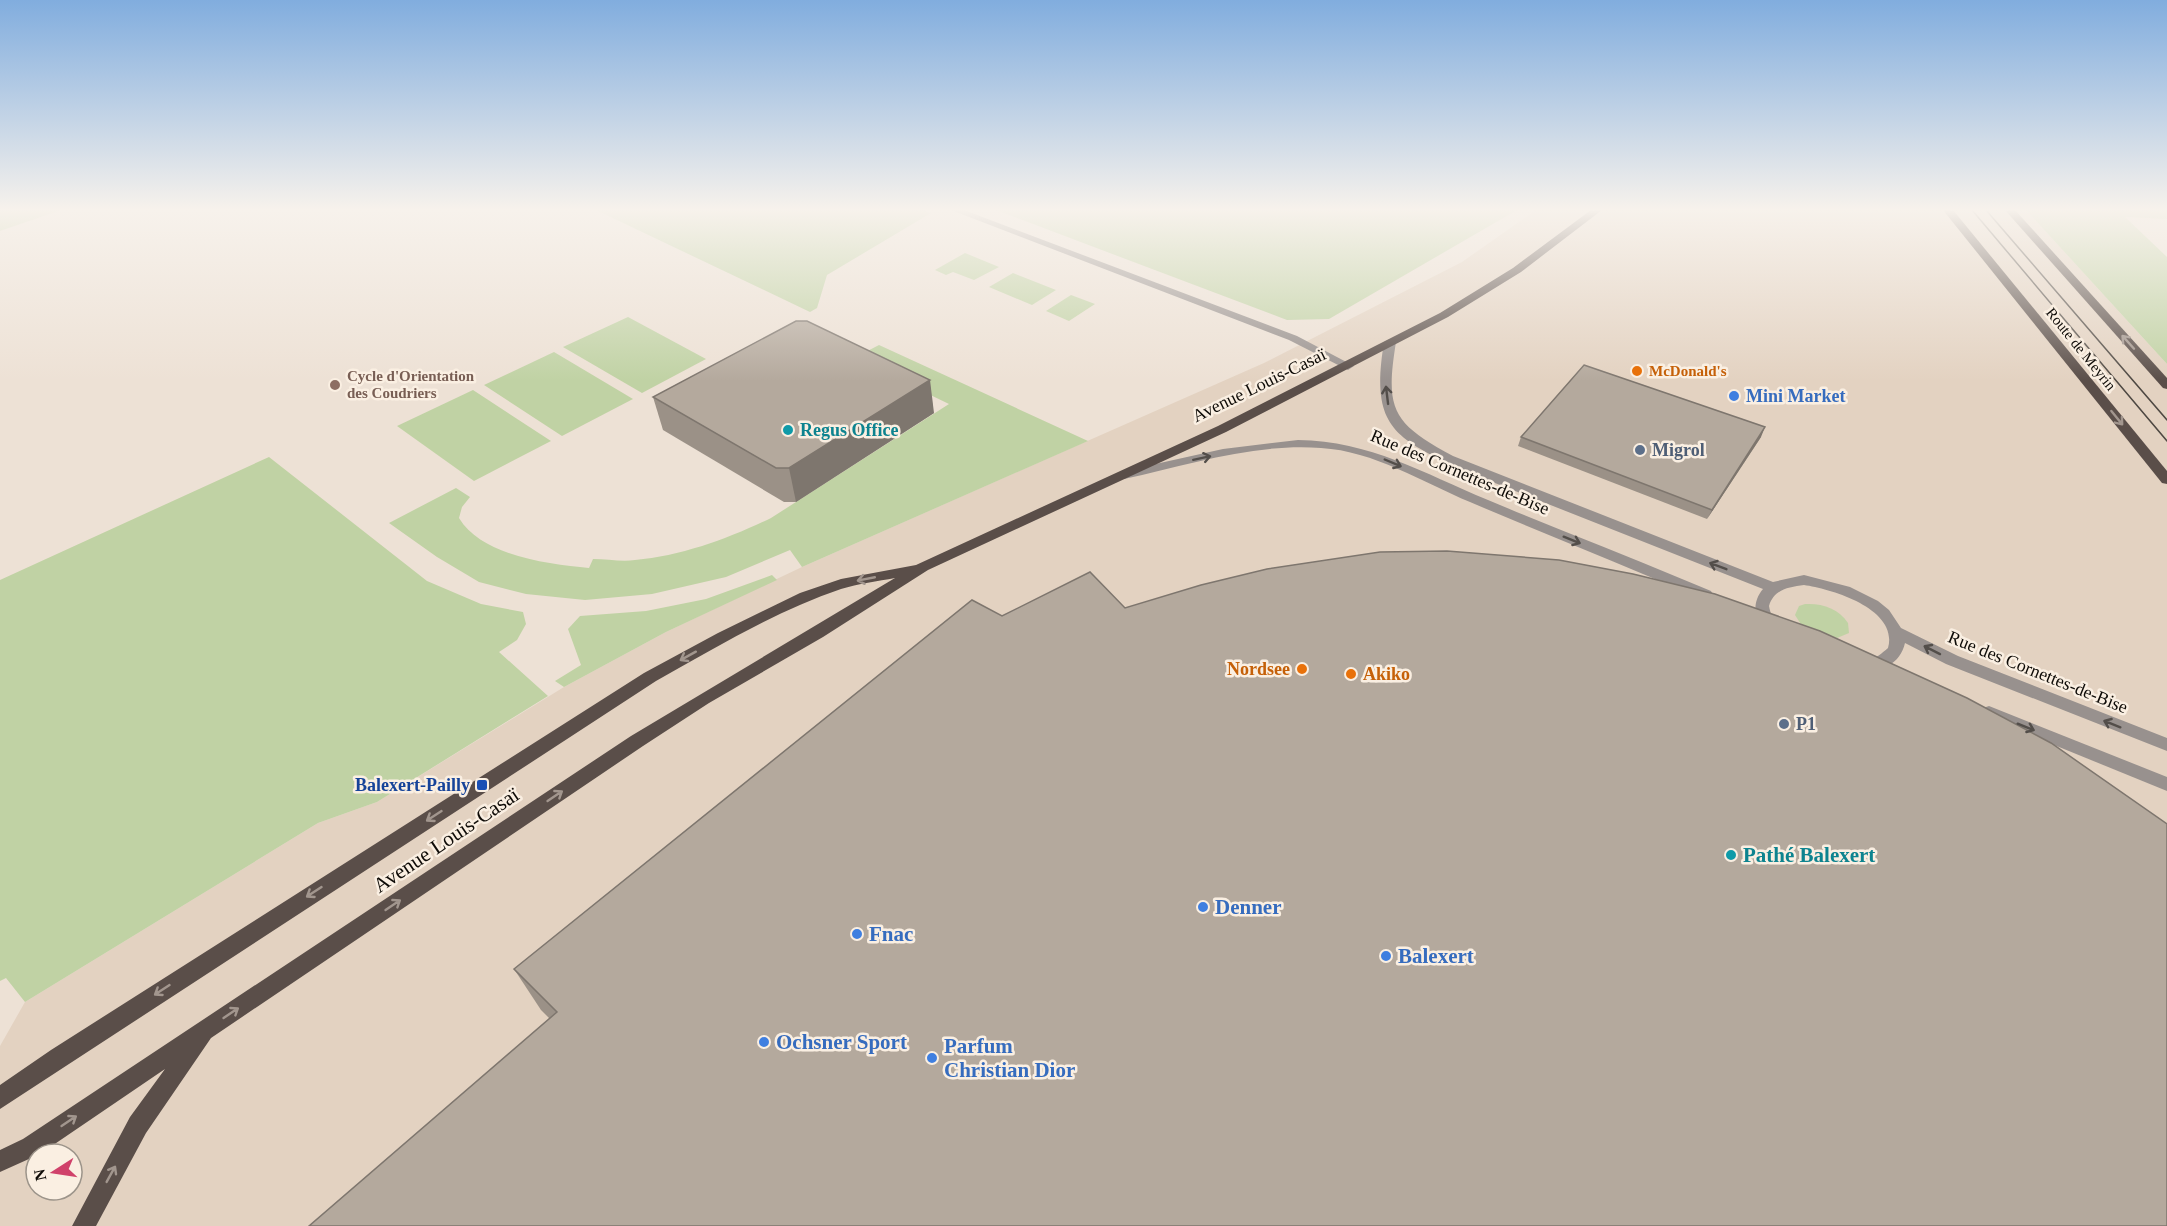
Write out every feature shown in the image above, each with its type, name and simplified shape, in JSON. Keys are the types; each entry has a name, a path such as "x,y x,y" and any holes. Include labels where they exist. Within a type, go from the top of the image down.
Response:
{"main road":[{"name":"Avenue Louis-Casaï","path":"0,1161 31,1147 646,735 730,683 818,633 923,567 1124,475 1348,366 1444,315 1521,267"},
{"name":"Route de Meyrin","path":"1994,267 2167,480"},
{"path":"2061,267 2167,386"},
{"name":"Avenue Louis-Casaï","path":"0,1098 57,1057 650,677 723,637 805,597 841,584 923,567"},
{"path":"84,1226 138,1125 207,1028"}],"street":[{"path":"1107,267 1293,338 1348,366"},
{"name":"Rue des Cornettes-de-Bise","path":"1390,342 1385,371 1389,411 1401,428 1419,442 1489,476 1772,587 1787,581 1804,580 1835,586 1854,593 1877,608 1896,632 1965,665 2167,745"},
{"name":"Rue des Cornettes-de-Bise","path":"1124,475 1272,444 1300,443 1346,447 1373,454 1470,498 1718,600"},
{"path":"1766,621 1761,606 1762,598 1772,587"},
{"path":"1749,614 1766,621 1787,643 1822,661 1851,666 1875,665 1887,659 1894,652 1897,642 1896,632"},
{"path":"1875,665 1895,673"},
{"path":"1979,708 2167,784"}],"shaded area":[{"path":"1452,267 2078,267 2167,364 2167,1226 0,1226 0,1046 25,1002 318,823 377,802 564,687 666,632 802,567 1264,363"}],"green space":[{"path":"716,267 840,267 827,275 817,308 810,312"},
{"path":"940,267 999,267 974,280 953,272 946,275 935,270"},
{"path":"1147,267 1418,267 1329,319 1287,320"},
{"path":"2078,267 2167,267 2167,364"},
{"path":"1013,273 1056,290 1032,305 989,287"},
{"path":"1071,295 1095,304 1069,321 1046,311"},
{"path":"628,317 706,359 642,393 563,347"},
{"path":"879,345 1088,441 802,567 790,550 726,577 652,594 585,600 526,594 479,582 437,557 389,523 456,488 470,497 462,507 459,518 483,541 517,556 555,564 589,568 593,559 625,561 653,558 722,539 771,518 949,404 854,358"},
{"path":"554,352 633,399 562,436 484,385"},
{"path":"473,390 551,441 474,481 397,426"},
{"path":"269,457 427,581 481,604 523,612 526,624 517,640 499,652 548,696 377,802 318,823 25,1002 6,978 0,981 0,580"},
{"path":"772,575 777,580 666,632 564,687 555,681 581,665 568,629 580,616 646,611 706,599"},
{"path":"1817,604 1834,610 1848,623 1849,633 1837,638 1802,626 1795,615 1799,606"}],"building":[{"name":"Regus Office","path":"796,321 807,321 930,380 789,468 776,468 653,397"},
{"name":"Migrol","path":"1584,365 1765,427 1712,510 1521,437"},
{"name":"Balexert","path":"1447,551 1559,560 1633,574 1715,594 1820,631 1967,698 2051,743 2167,824 2167,1226 309,1226 557,1012 514,969 972,600 1002,616 1090,572 1125,608 1201,585 1267,569 1380,552"}],"tram line":[{"path":"2020,267 2167,441"},
{"path":"2035,267 2167,420"}],"place":[{"name":"McDonald's","path":"1637,371"},
{"name":"Cycle d'Orientation des Coudriers","path":"335,385"},
{"name":"Mini Market","path":"1734,396"},
{"name":"Regus Office","path":"788,430"},
{"name":"Migrol","path":"1640,450"},
{"name":"Nordsee","path":"1302,669"},
{"name":"Akiko","path":"1351,674"},
{"name":"P1","path":"1784,724"},
{"name":"Balexert-Pailly","path":"482,785"},
{"name":"Pathé Balexert","path":"1731,855"},
{"name":"Denner","path":"1203,907"},
{"name":"Fnac","path":"857,934"},
{"name":"Balexert","path":"1386,956"},
{"name":"Ochsner Sport","path":"764,1042"},
{"name":"Parfum Christian Dior","path":"932,1058"}]}
